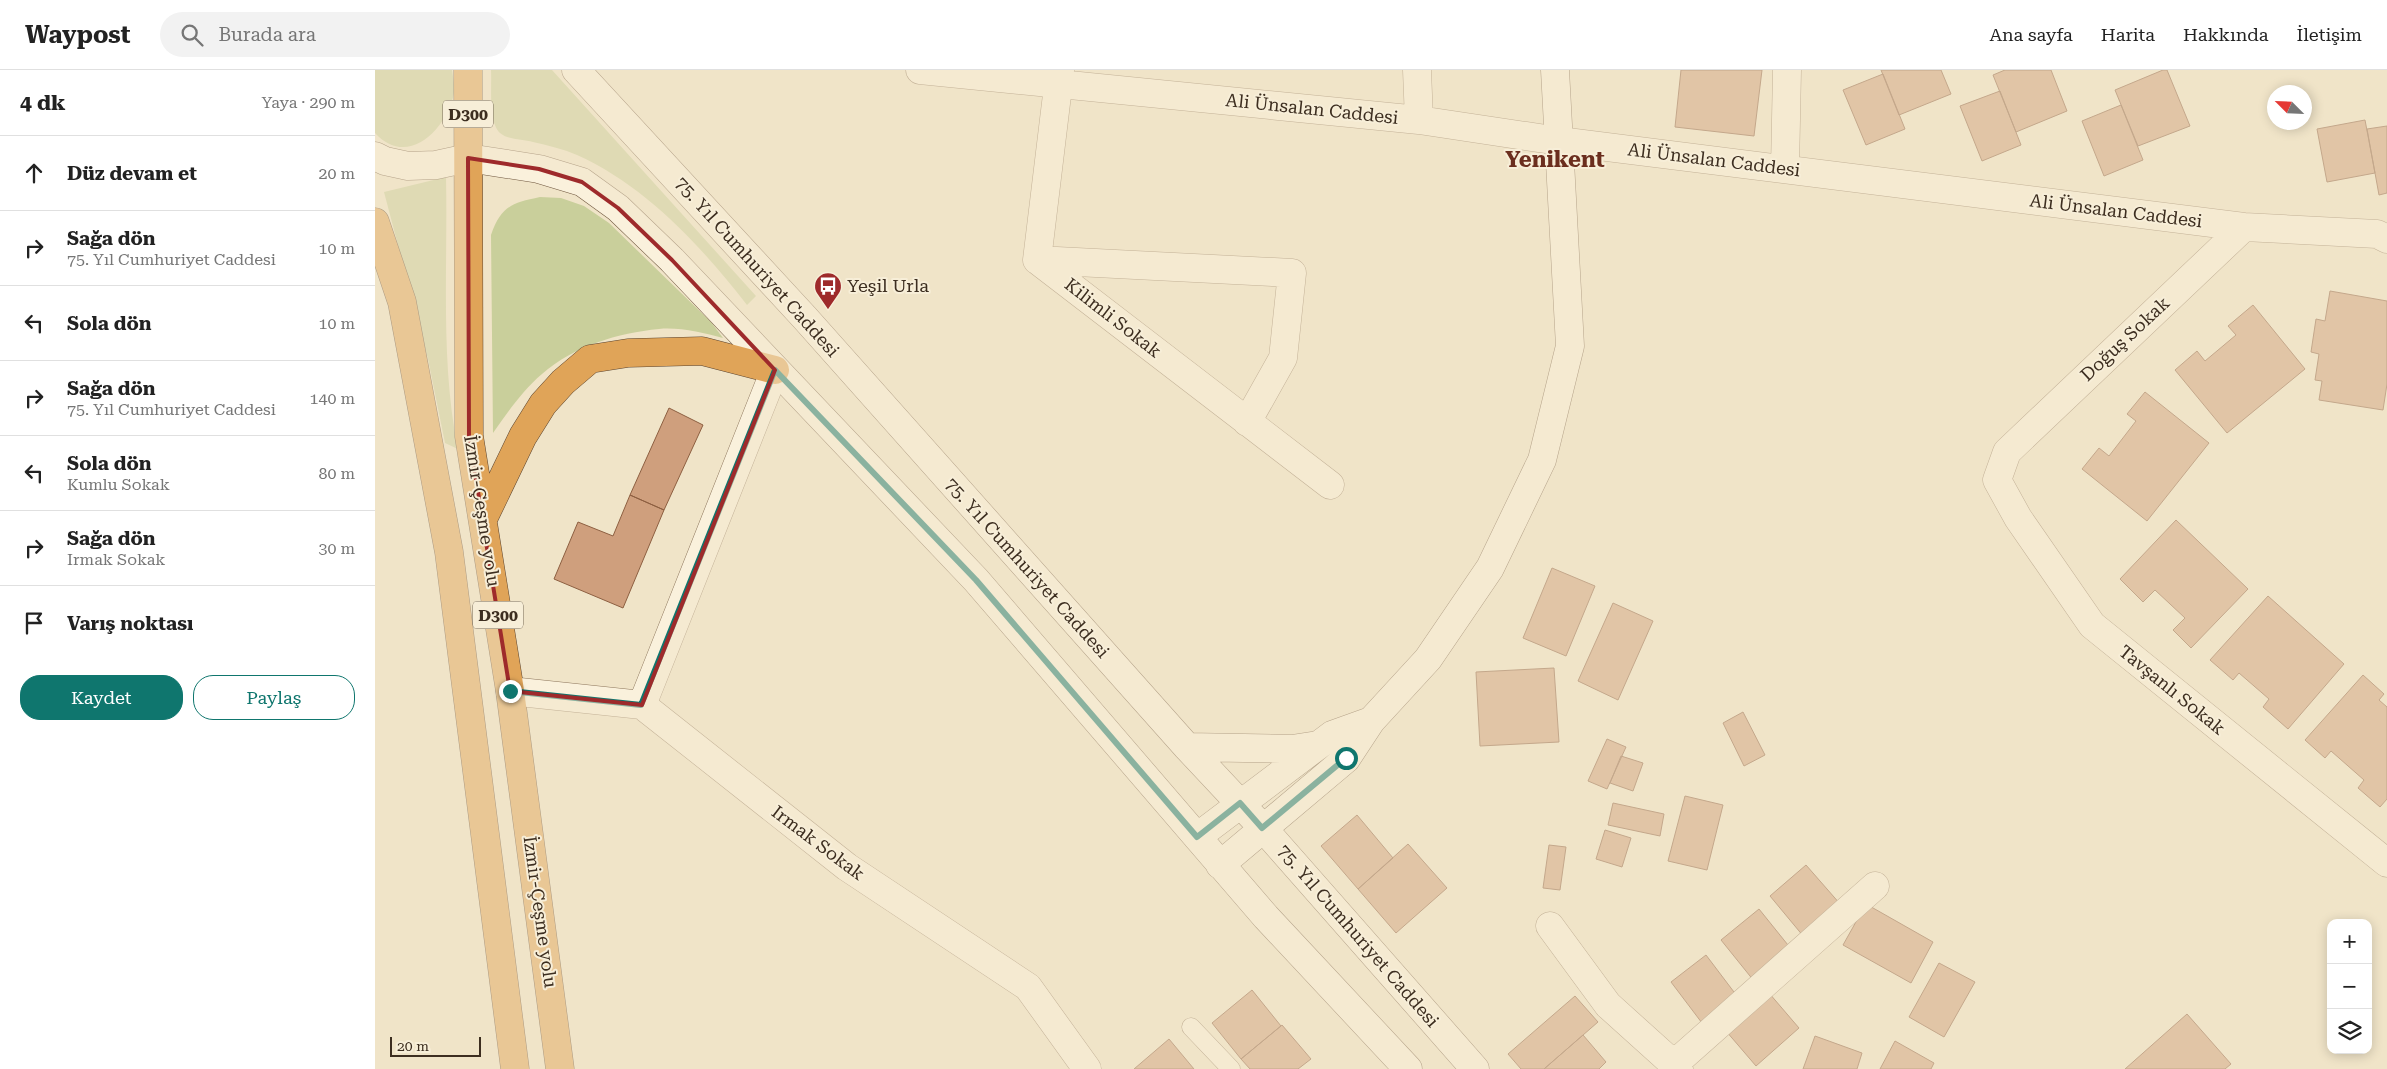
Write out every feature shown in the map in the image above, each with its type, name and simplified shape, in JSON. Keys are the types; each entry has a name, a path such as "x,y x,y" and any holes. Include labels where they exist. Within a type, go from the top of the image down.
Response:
{"highway":[{"name":"D300","path":"468,70 468,158"},
{"name":"İzmir-Çeşme yolu","path":"468,158 469,436 510,691 560,1069"},
{"name":"D300","path":"375,222 401,302 449,552 515,1069"},
{"path":"483,519 523,436 543,404 563,382 590,360 628,353 702,351 775,370"}],"street":[{"name":"75. Yıl Cumhuriyet Caddesi","path":"576,70 805,318 1187,747 1240,803 1475,1069"},
{"name":"Ali Ünsalan Caddesi","path":"920,70 1060,76 1419,120 1559,142 1785,168 2244,227 2377,234 2387,239"},
{"path":"1417,70 1419,120"},
{"path":"1220,865 1346,758 1371,721 1428,659 1490,568 1542,460 1570,346 1564,204 1555,70"},
{"path":"1785,168 1787,70"},
{"path":"1060,76 1037,260 1291,273 1283,358 1247,422"},
{"path":"375,156 385,161 408,166 436,165 468,158 539,169 582,182 618,208 672,260 976,580 1266,918 1408,1069"},
{"name":"Doğuş Sokak","path":"1997,480 2007,452 2244,227"},
{"name":"Kilimli Sokak","path":"1037,260 1330,485"},
{"path":"510,691 641,705 775,370"},
{"name":"Tavşanlı Sokak","path":"1997,480 2018,518 2091,625 2387,863"},
{"name":"Irmak Sokak","path":"641,705 847,867 1028,987 1087,1069"},
{"path":"1197,837 1332,735 1371,721"},
{"path":"1187,747 1292,749 1319,745"},
{"path":"1550,926 1608,1005 1676,1067 1875,886"}],"lane":[{"path":"1191,1027 1231,1069"}],"highlighted area":[{"path":"468,158 539,169 582,182 618,208 672,260 775,370 642,705 510,691 469,436"}],"green space":[{"path":"375,70 452,70 454,93 450,107 435,131 413,146 400,147 388,143 375,133"},
{"path":"491,70 552,70 756,296 747,305 691,240 671,220 626,183 577,155 555,147 511,138 500,133 496,128 492,112"},
{"path":"446,177 447,348 452,416 458,449 445,443 428,359 384,192"},
{"path":"540,197 561,198 584,206 609,223 711,322 723,338 699,332 659,329 612,338 582,349 555,364 535,380 493,433 491,235 499,218 509,207 522,201"}],"building":[{"path":"1681,70 1762,70 1754,136 1675,127"},
{"path":"1881,70 1941,70 1951,94 1899,115"},
{"path":"2005,70 2051,70 2067,111 2016,132 1993,75"},
{"path":"2167,70 2190,126 2138,146 2115,90"},
{"path":"1883,74 1905,129 1866,145 1843,90"},
{"path":"2000,91 2021,145 1982,161 1960,106"},
{"path":"2121,105 2143,160 2104,176 2082,121"},
{"path":"2365,120 2375,173 2327,182 2317,129"},
{"path":"2387,126 2387,193 2379,195 2367,129"},
{"path":"2330,291 2387,301 2387,384 2383,410 2319,400 2322,381 2315,380 2319,354 2311,352 2316,319 2325,321"},
{"path":"2253,305 2305,369 2227,433 2175,370 2197,351 2205,361 2236,335 2228,326"},
{"path":"2145,392 2209,443 2147,521 2082,469 2099,448 2109,456 2136,421 2127,414"},
{"path":"669,408 703,425 664,510 630,495"},
{"path":"630,495 664,510 623,608 554,579 578,522 613,536"},
{"path":"2176,520 2248,589 2191,648 2173,630 2185,618 2155,590 2143,602 2120,579"},
{"path":"1552,568 1595,586 1566,656 1523,638"},
{"path":"2268,596 2344,664 2288,729 2263,707 2269,699 2239,673 2233,680 2210,660"},
{"path":"1613,603 1653,621 1618,700 1578,681"},
{"path":"1554,668 1559,742 1480,746 1476,672"},
{"path":"2363,675 2384,694 2379,700 2387,707 2387,799 2380,807 2358,788 2364,780 2331,751 2325,758 2305,740"},
{"path":"1743,712 1765,755 1744,766 1723,723"},
{"path":"1607,739 1626,747 1607,789 1588,781"},
{"path":"1621,756 1643,763 1633,791 1610,783"},
{"path":"1685,796 1723,805 1707,870 1668,861"},
{"path":"1613,803 1664,814 1660,836 1608,825"},
{"path":"1357,815 1393,858 1358,889 1321,846"},
{"path":"1605,830 1631,838 1622,867 1596,859"},
{"path":"1408,844 1447,888 1396,933 1358,889"},
{"path":"1549,845 1566,847 1560,890 1543,888"},
{"path":"1806,865 1841,905 1804,937 1770,896"},
{"path":"1866,904 1933,942 1911,983 1843,945"},
{"path":"1759,909 1792,950 1754,981 1721,940"},
{"path":"1706,955 1737,996 1702,1023 1671,982"},
{"path":"1939,963 1975,982 1944,1037 1909,1017"},
{"path":"1252,990 1281,1026 1241,1059 1212,1023"},
{"path":"1769,993 1799,1028 1756,1066 1726,1031"},
{"path":"1575,996 1598,1022 1544,1069 1521,1069 1508,1054"},
{"path":"2187,1014 2231,1064 2225,1069 2125,1069"},
{"path":"1282,1025 1311,1059 1298,1069 1250,1069 1241,1059"},
{"path":"1583,1035 1606,1062 1599,1069 1544,1069"},
{"path":"1815,1036 1862,1053 1857,1069 1803,1069"},
{"path":"1169,1039 1194,1069 1134,1069"},
{"path":"1895,1041 1934,1063 1931,1069 1880,1069"}],"place":[{"name":"Yeşil Urla","path":"828,310"}],"district":[{"name":"Yenikent","path":"1555,159"}],"route":[{"path":"510,691 641,705 775,370 976,580 1197,837 1240,803 1262,828 1346,758"}]}
